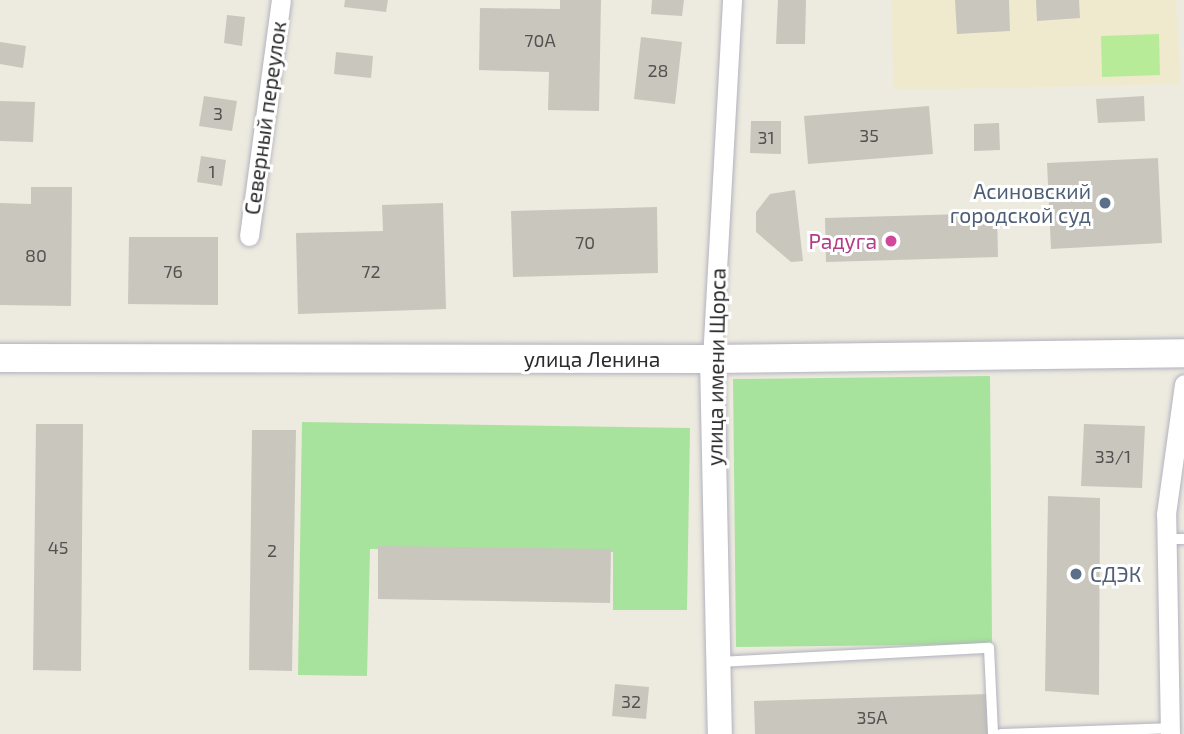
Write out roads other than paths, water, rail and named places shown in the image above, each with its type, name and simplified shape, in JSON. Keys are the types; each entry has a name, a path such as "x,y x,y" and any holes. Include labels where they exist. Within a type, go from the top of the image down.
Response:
{"main road":[{"name":"улица Ленина","path":"0,358 712,359 1184,353"}],"street":[{"name":"Северный переулок","path":"249,236 281,0"},
{"name":"улица имени Щорса","path":"720,734 712,359 732,0"},
{"path":"1170,731 1175,539 1184,384"}],"lane":[{"path":"718,662 989,648 993,734"},
{"path":"1001,734 1170,731"}],"place":[{"name":"Асиновский городской суд","path":"1105,203"},
{"name":"Радуга","path":"891,241"},
{"name":"СДЭК","path":"1076,574"}]}
